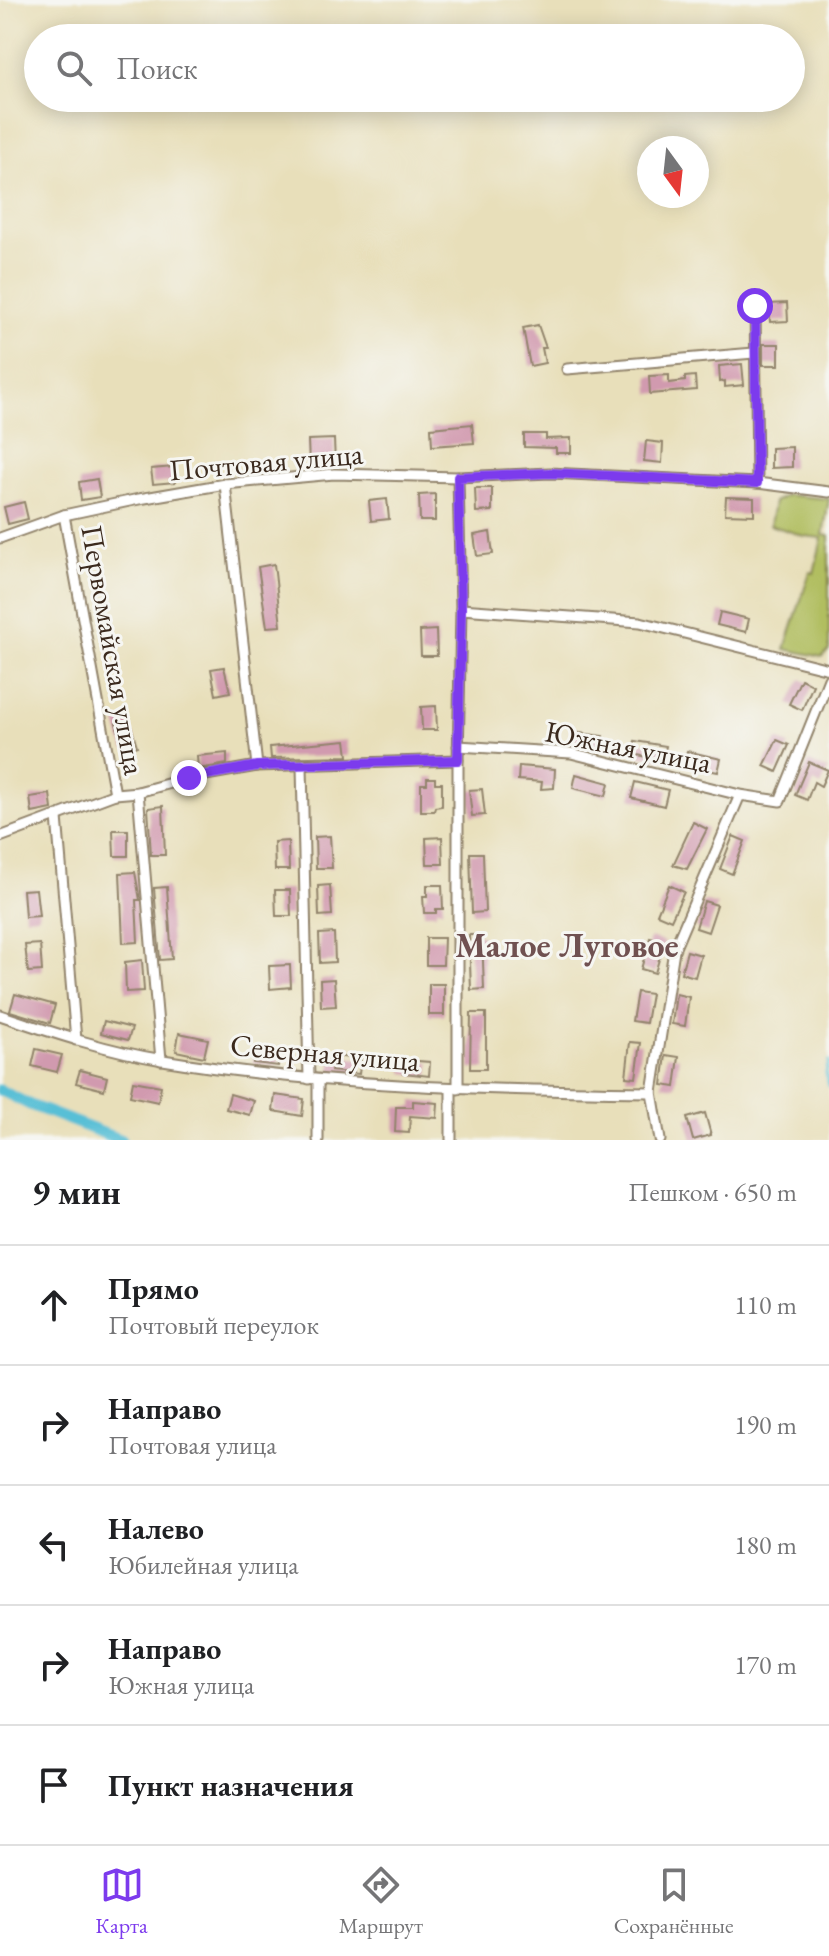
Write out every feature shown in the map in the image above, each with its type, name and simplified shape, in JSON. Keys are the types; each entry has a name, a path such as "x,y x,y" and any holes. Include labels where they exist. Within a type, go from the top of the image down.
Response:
{"street":[{"path":"755,306 757,483"},
{"path":"567,369 754,353"},
{"name":"Почтовая улица","path":"0,538 64,515 225,484 334,474 458,477 550,473 757,483 829,492"},
{"path":"451,1140 455,1089 461,609 458,477"},
{"path":"225,484 257,766"},
{"name":"Первомайская улица","path":"64,515 115,794"},
{"path":"461,609 640,622 829,669"},
{"name":"Южная улица","path":"458,746 571,753 740,795 780,801 829,679"},
{"path":"0,837 115,794 138,792 189,778 257,766 458,760"},
{"path":"302,766 318,1140"},
{"name":"Первомайская улица","path":"138,792 161,1060"},
{"path":"660,1140 652,1092 674,950 740,795"},
{"path":"57,817 76,1040"},
{"name":"Северная улица","path":"0,1015 76,1040 161,1060 314,1080 455,1089 652,1092"}],"green space":[{"path":"787,495 829,499 823,535 829,536 829,650 822,657 785,649 810,572 814,573 822,538 804,536 770,525 774,502"}],"building":[{"path":"787,303 788,321 770,322 769,304"},
{"path":"538,325 546,348 542,348 545,363 530,366 523,328"},
{"path":"763,344 779,344 779,365 763,365"},
{"path":"742,364 744,385 725,387 725,381 720,382 719,366"},
{"path":"669,375 669,383 695,376 696,390 650,394 649,376"},
{"path":"472,424 474,443 432,446 431,428"},
{"path":"524,434 546,434 546,439 571,438 571,453 556,453 556,448 524,447"},
{"path":"334,439 335,463 309,464 308,440"},
{"path":"646,441 663,443 662,463 644,461"},
{"path":"792,447 792,467 771,468 771,448"},
{"path":"174,467 175,482 153,484 151,469"},
{"path":"97,479 100,497 81,500 79,482"},
{"path":"475,488 492,488 492,511 476,512"},
{"path":"435,494 435,521 420,521 419,495"},
{"path":"726,497 754,498 754,515 725,514"},
{"path":"387,499 389,519 371,521 369,501"},
{"path":"24,502 28,519 8,524 4,507"},
{"path":"490,532 493,554 477,556 474,535"},
{"path":"274,564 281,626 267,627 258,567"},
{"path":"720,612 749,619 746,632 717,625"},
{"path":"436,630 437,656 421,656 420,631"},
{"path":"224,667 230,692 216,695 211,669"},
{"path":"801,679 813,685 802,710 789,704"},
{"path":"436,706 437,730 422,730 421,707"},
{"path":"129,719 137,746 124,750 116,723"},
{"path":"572,732 603,736 601,749 571,745"},
{"path":"346,740 348,756 271,758 270,747"},
{"path":"777,740 789,745 777,772 764,766"},
{"path":"635,741 666,746 663,760 632,754"},
{"path":"687,751 721,759 718,772 684,765"},
{"path":"227,753 227,764 198,769 197,756"},
{"path":"809,762 828,770 821,786 814,782 807,800 795,795"},
{"path":"519,766 555,769 554,788 541,789 542,782 518,780"},
{"path":"576,774 609,783 606,796 573,788"},
{"path":"427,778 435,778 435,783 442,783 442,806 435,807 434,811 421,811 421,784 427,784"},
{"path":"635,782 668,790 664,806 631,798"},
{"path":"482,789 485,815 472,816 469,790"},
{"path":"50,794 52,809 32,813 30,797"},
{"path":"163,806 165,855 151,855 148,808"},
{"path":"693,822 707,829 687,869 673,865"},
{"path":"113,830 128,830 128,856 114,856"},
{"path":"330,836 332,868 316,868 315,837"},
{"path":"733,836 745,841 732,874 720,869"},
{"path":"442,837 443,864 427,864 426,838"},
{"path":"288,841 289,870 275,870 274,842"},
{"path":"470,853 483,853 485,912 472,913"},
{"path":"135,872 140,900 136,900 138,942 123,943 120,873"},
{"path":"330,885 332,915 319,916 318,886"},
{"path":"427,885 442,885 443,909 436,909 436,913 424,913 423,896 427,896"},
{"path":"669,885 684,892 671,920 657,914"},
{"path":"167,887 172,959 160,960 154,888"},
{"path":"36,889 39,916 25,917 23,890"},
{"path":"275,890 290,890 291,916 276,916"},
{"path":"704,901 717,905 708,932 696,928"},
{"path":"334,933 335,962 320,963 319,934"},
{"path":"469,935 482,935 484,989 471,990"},
{"path":"426,938 444,938 443,965 426,965"},
{"path":"650,938 664,942 655,973 641,969"},
{"path":"40,944 42,971 28,972 25,945"},
{"path":"687,951 701,955 695,977 681,973"},
{"path":"142,960 144,991 126,992 125,962"},
{"path":"290,965 291,987 270,989 269,966"},
{"path":"334,979 336,1006 321,1007 320,980"},
{"path":"429,984 444,984 444,1015 429,1015"},
{"path":"637,992 651,994 646,1023 632,1021"},
{"path":"15,994 55,1005 50,1023 10,1011"},
{"path":"676,994 689,997 685,1026 672,1024"},
{"path":"471,1013 486,1013 486,1069 470,1069"},
{"path":"104,1021 132,1028 128,1040 101,1033"},
{"path":"179,1033 208,1039 204,1057 176,1051"},
{"path":"630,1042 641,1043 636,1078 626,1077"},
{"path":"36,1049 62,1055 57,1072 32,1066"},
{"path":"255,1049 280,1052 278,1066 253,1063"},
{"path":"666,1055 679,1057 675,1087 662,1085"},
{"path":"333,1056 361,1059 359,1074 331,1071"},
{"path":"405,1060 430,1062 429,1076 403,1073"},
{"path":"80,1070 107,1077 104,1090 76,1083"},
{"path":"133,1081 161,1086 158,1102 130,1096"},
{"path":"230,1094 254,1101 250,1115 226,1109"},
{"path":"275,1095 304,1099 302,1116 273,1111"},
{"path":"413,1101 438,1103 437,1118 410,1116 409,1133 395,1132 396,1107 413,1107"},
{"path":"705,1113 711,1135 693,1140 687,1118"}],"waterway":[{"path":"829,1062 826,1073 829,1086"},
{"path":"0,1090 30,1105 121,1140"}],"district":[{"name":"Малое Луговое","path":"567,945"}],"route":[{"path":"189,778 257,766 458,760 461,609 458,477 550,473 757,483 755,306"}]}
